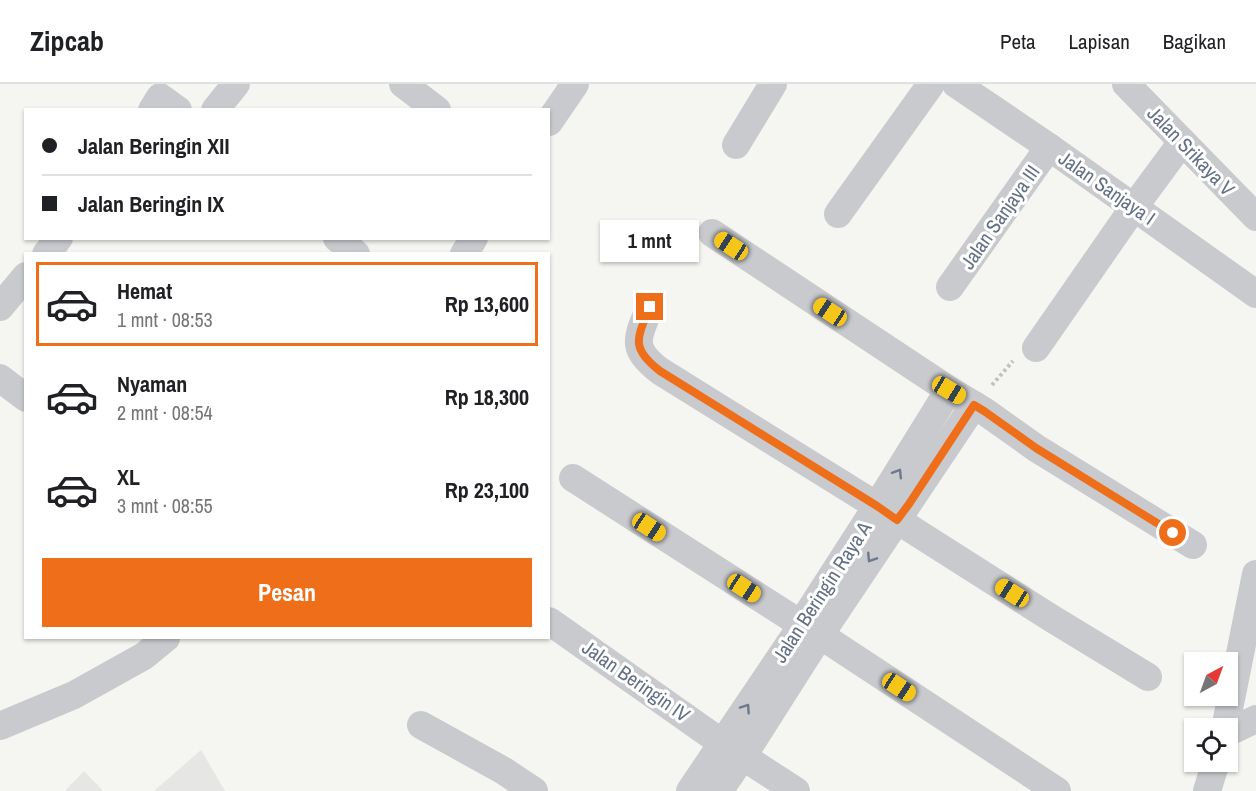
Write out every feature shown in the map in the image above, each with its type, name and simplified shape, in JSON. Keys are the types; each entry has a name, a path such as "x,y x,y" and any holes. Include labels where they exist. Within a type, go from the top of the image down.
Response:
{"street":[{"path":"217,108 236,84"},
{"path":"402,84 434,108"},
{"path":"550,121 575,84"},
{"path":"736,145 772,84"},
{"path":"838,214 931,84"},
{"name":"Jalan Sanjaya I","path":"956,84 1256,294"},
{"name":"Jalan Srikaya V","path":"1126,84 1256,217"},
{"path":"153,108 160,97 175,108"},
{"path":"1036,348 1182,142"},
{"name":"Jalan Sanjaya III","path":"950,287 1049,147"},
{"path":"712,233 984,411 1036,448 1193,545"},
{"path":"48,252 57,240"},
{"path":"339,240 354,252"},
{"path":"0,308 24,278"},
{"path":"650,307 638,337 640,350 646,361 1148,677"},
{"path":"0,378 24,396"},
{"name":"Jalan Beringin Raya A","path":"887,513 949,390"},
{"path":"719,791 733,750 810,629 887,513 909,504 974,405"},
{"path":"573,478 810,629 1057,791"},
{"path":"1228,718 1256,574"},
{"name":"Jalan Beringin IV","path":"550,622 733,750 796,791"},
{"path":"0,726 74,695 144,656 165,639"},
{"path":"1238,726 1256,719"},
{"path":"421,725 504,771 534,791"},
{"path":"690,791 733,750"},
{"path":"1207,791 1213,772"}],"path":[{"path":"974,405 1022,350 1032,352 1036,348"}],"shaded area":[{"path":"201,750 225,791 154,791"},
{"path":"84,771 103,791 65,791"}],"route":[{"path":"650,307 638,337 640,350 646,361 897,520 974,405 1036,448 1173,533"}]}
